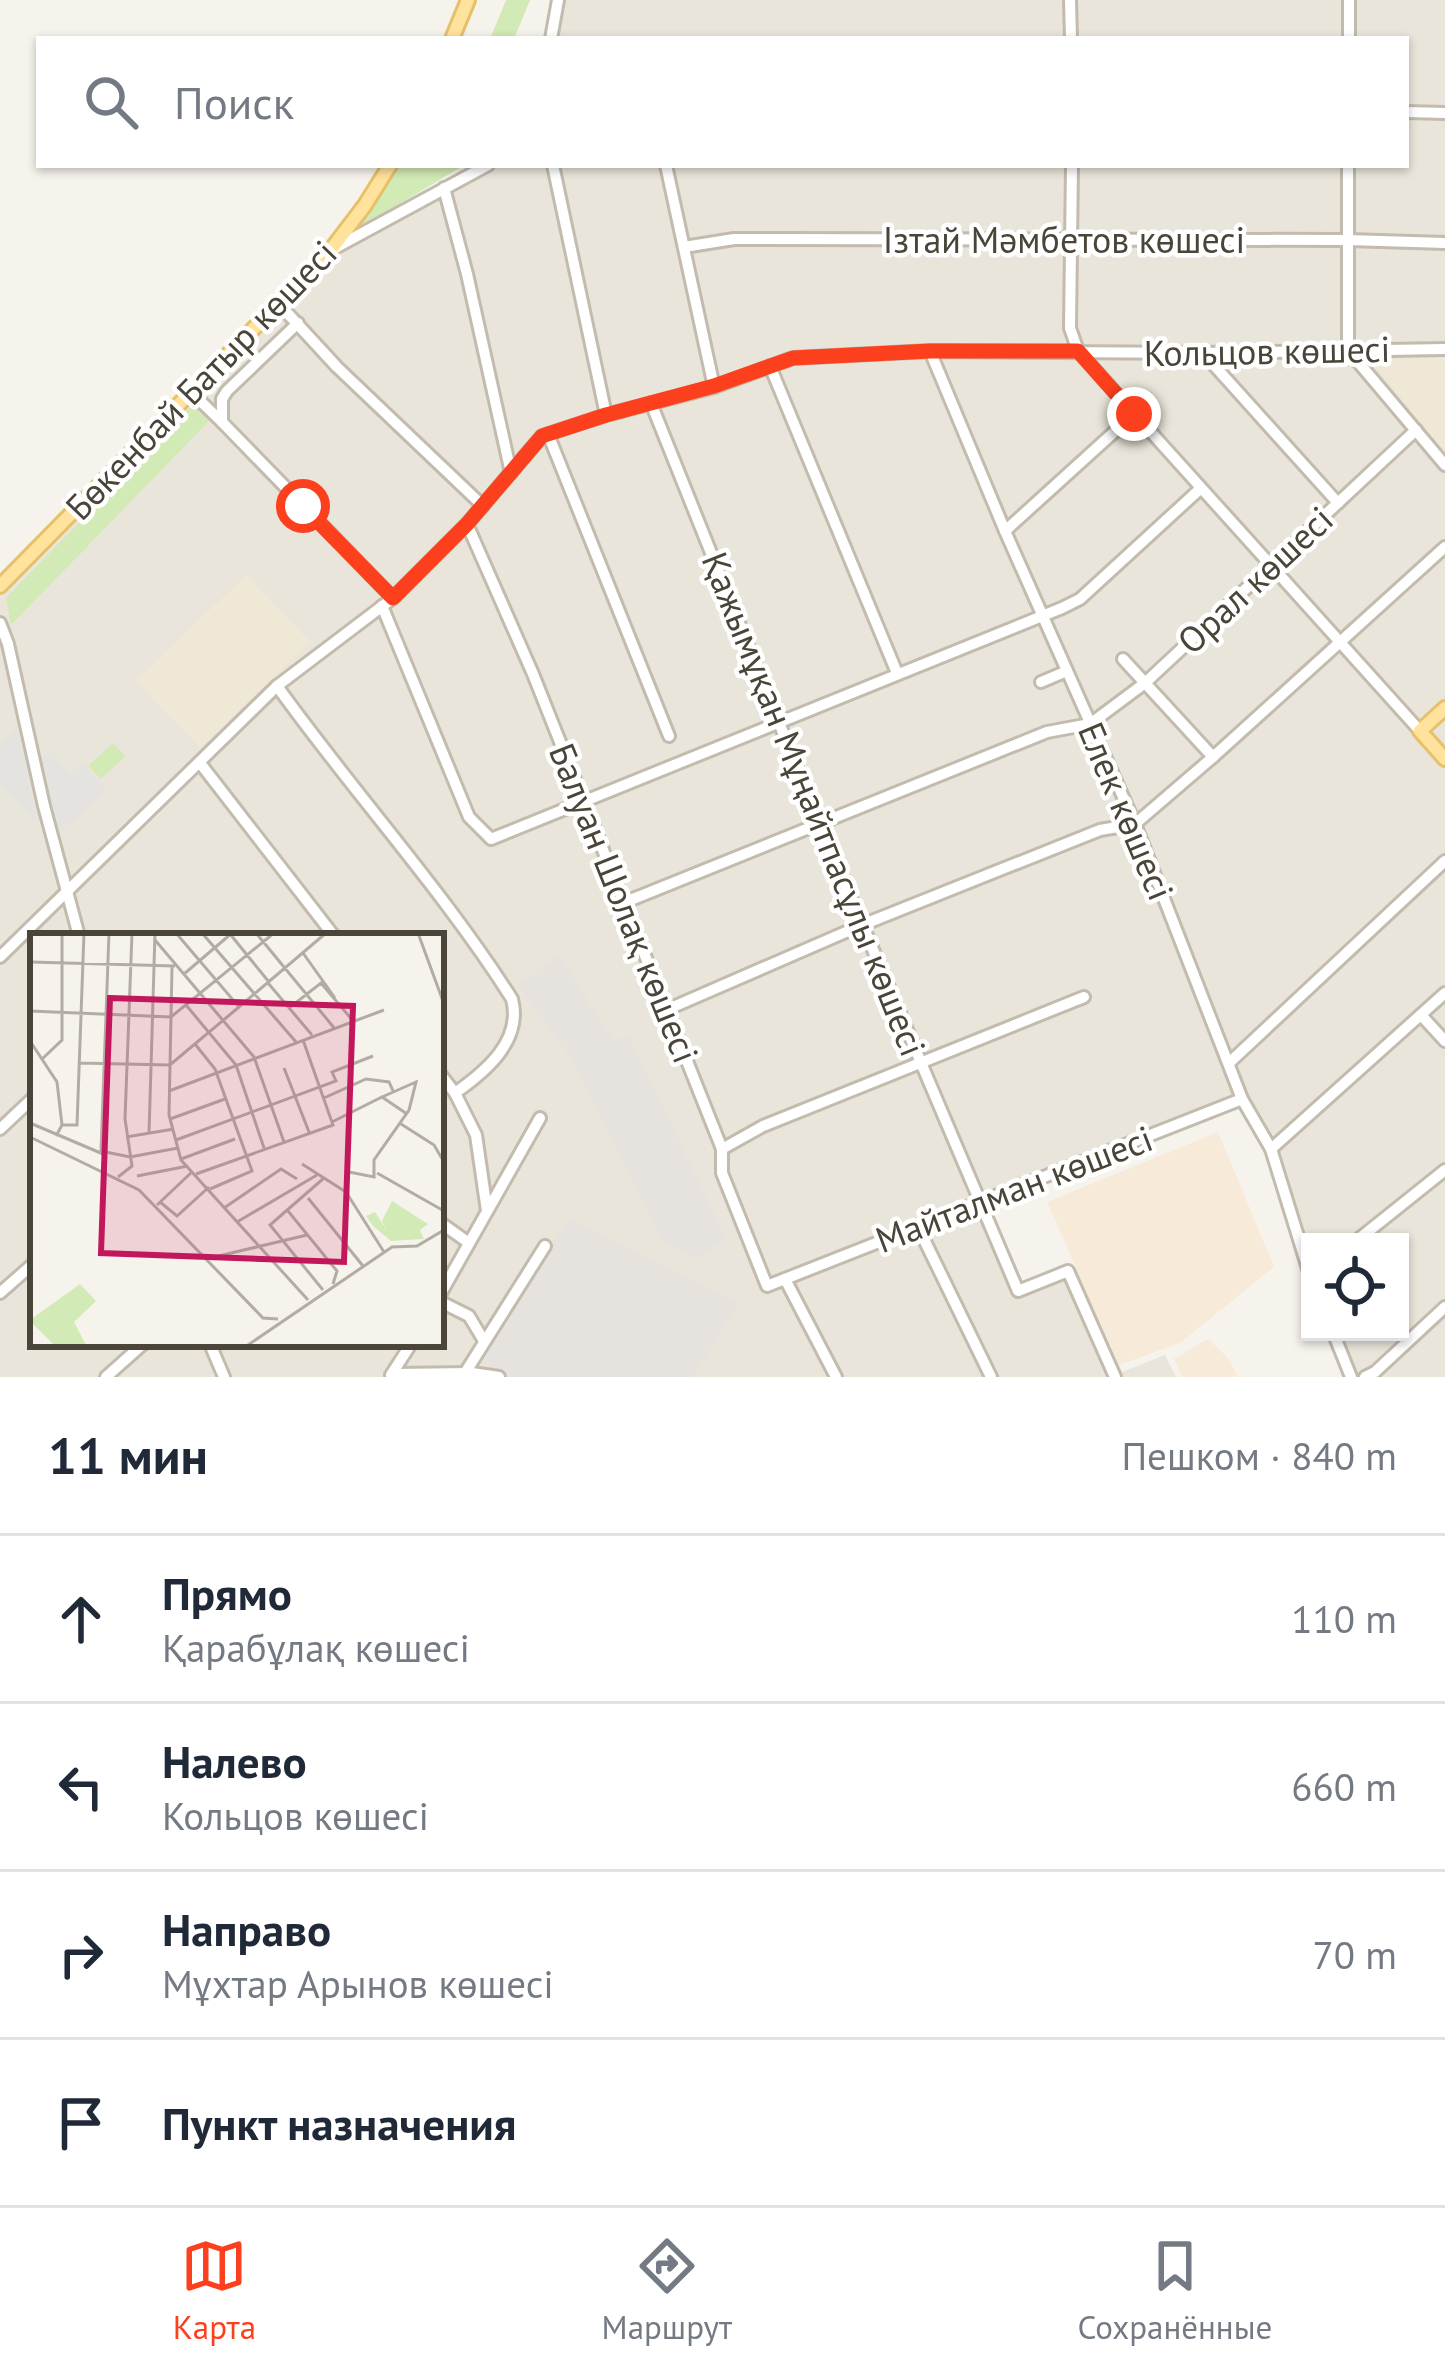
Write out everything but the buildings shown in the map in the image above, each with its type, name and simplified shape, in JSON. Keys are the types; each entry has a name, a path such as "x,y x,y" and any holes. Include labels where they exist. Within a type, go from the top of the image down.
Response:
{"main road":[{"path":"453,36 468,0"},
{"name":"Бөкенбай Батыр көшесі","path":"0,586 330,251 387,168"},
{"path":"1445,708 1420,731 1445,759"}],"street":[{"path":"1070,0 1071,36"},
{"path":"1349,0 1349,36"},
{"path":"551,36 557,1"},
{"path":"1409,112 1445,113"},
{"path":"330,251 482,168"},
{"path":"554,168 606,415"},
{"path":"667,168 714,386"},
{"path":"1072,168 1070,328 1078,351 1420,731"},
{"path":"1348,168 1348,350 1445,465"},
{"path":"444,188 511,473"},
{"name":"Ізтай Мәмбетов көшесі","path":"684,247 734,239 1445,243"},
{"path":"278,303 337,367 483,506"},
{"path":"222,422 222,399 227,392 298,323"},
{"name":"Кольцов көшесі","path":"0,957 277,686 388,602 467,524 542,436 793,358 930,351 1445,349"},
{"name":"Елек көшесі","path":"930,351 1135,824 1243,1099 1270,1149 1301,1247"},
{"path":"1203,353 1338,503"},
{"path":"770,366 897,673"},
{"path":"191,392 388,602 469,817 491,839 1080,598 1200,489"},
{"name":"Қажымұқан Мұңайтпасұлы көшесі","path":"651,403 820,825 1018,1292 1068,1270 1115,1377"},
{"path":"1005,530 1134,414"},
{"name":"Орал көшесі","path":"1090,724 1145,683 1416,430"},
{"path":"548,434 669,736"},
{"name":"Балуан Шолақ көшесі","path":"467,524 533,674 722,1149 722,1173 767,1286"},
{"path":"666,1010 1100,830 1135,824 1445,547"},
{"path":"0,623 78,933"},
{"path":"1123,659 1214,757"},
{"path":"1041,682 1067,671"},
{"path":"277,686 512,999 513,1020 496,1059 455,1093"},
{"path":"623,903 1047,732 1090,724"},
{"path":"200,763 332,933"},
{"path":"1229,1063 1445,861"},
{"path":"1270,1149 1445,993"},
{"path":"722,1149 763,1126 1084,997"},
{"path":"1421,1015 1445,1041"},
{"path":"444,1080 476,1135 487,1211"},
{"name":"Майталман көшесі","path":"767,1286 1243,1099"},
{"path":"0,1129 30,1101"},
{"path":"444,1292 540,1118"},
{"path":"1366,1233 1445,1170"},
{"path":"444,1225 470,1243"},
{"path":"918,1227 991,1377"},
{"path":"465,1372 545,1246"},
{"path":"0,1293 30,1267"},
{"path":"785,1280 836,1377"},
{"path":"444,1300 470,1316 484,1341"},
{"path":"1365,1377 1442,1316"},
{"path":"1337,1341 1351,1377"},
{"path":"106,1377 140,1347"},
{"path":"211,1347 224,1377"},
{"path":"391,1376 409,1347"},
{"path":"391,1376 465,1372 499,1377"}],"shaded area":[{"path":"558,0 1445,0 1445,1377 1351,1377 1337,1341 1409,1341 1409,1233 1301,1233 1301,1246 1271,1149 1242,1099 979,1204 1018,1291 1076,1267 1122,1372 1165,1355 1176,1377 0,1377 0,586 330,251 482,168 1409,168 1409,36 552,36"},
{"path":"1445,357 1445,454 1370,360"},
{"path":"246,575 310,642 200,748 136,681"},
{"path":"17,726 37,821 0,786 0,744"},
{"path":"50,750 70,775 82,763 105,789 67,826 55,829 40,760"},
{"path":"559,955 613,1040 629,1036 726,1239 697,1259 663,1240 567,1052 518,986"},
{"path":"1218,1132 1274,1267 1180,1343 1119,1365 1047,1202"},
{"path":"569,1218 738,1304 693,1377 507,1377 478,1360"},
{"path":"1208,1339 1227,1357 1238,1377 1182,1377 1174,1359"}],"green space":[{"path":"506,0 530,0 515,36 491,36"},
{"path":"395,168 459,168 347,236"},
{"path":"193,405 209,421 11,625 6,598"},
{"path":"113,743 125,756 101,779 88,766"}],"route":[{"path":"303,506 393,598 467,524 542,436 793,358 930,351 1078,351 1134,414"}]}
